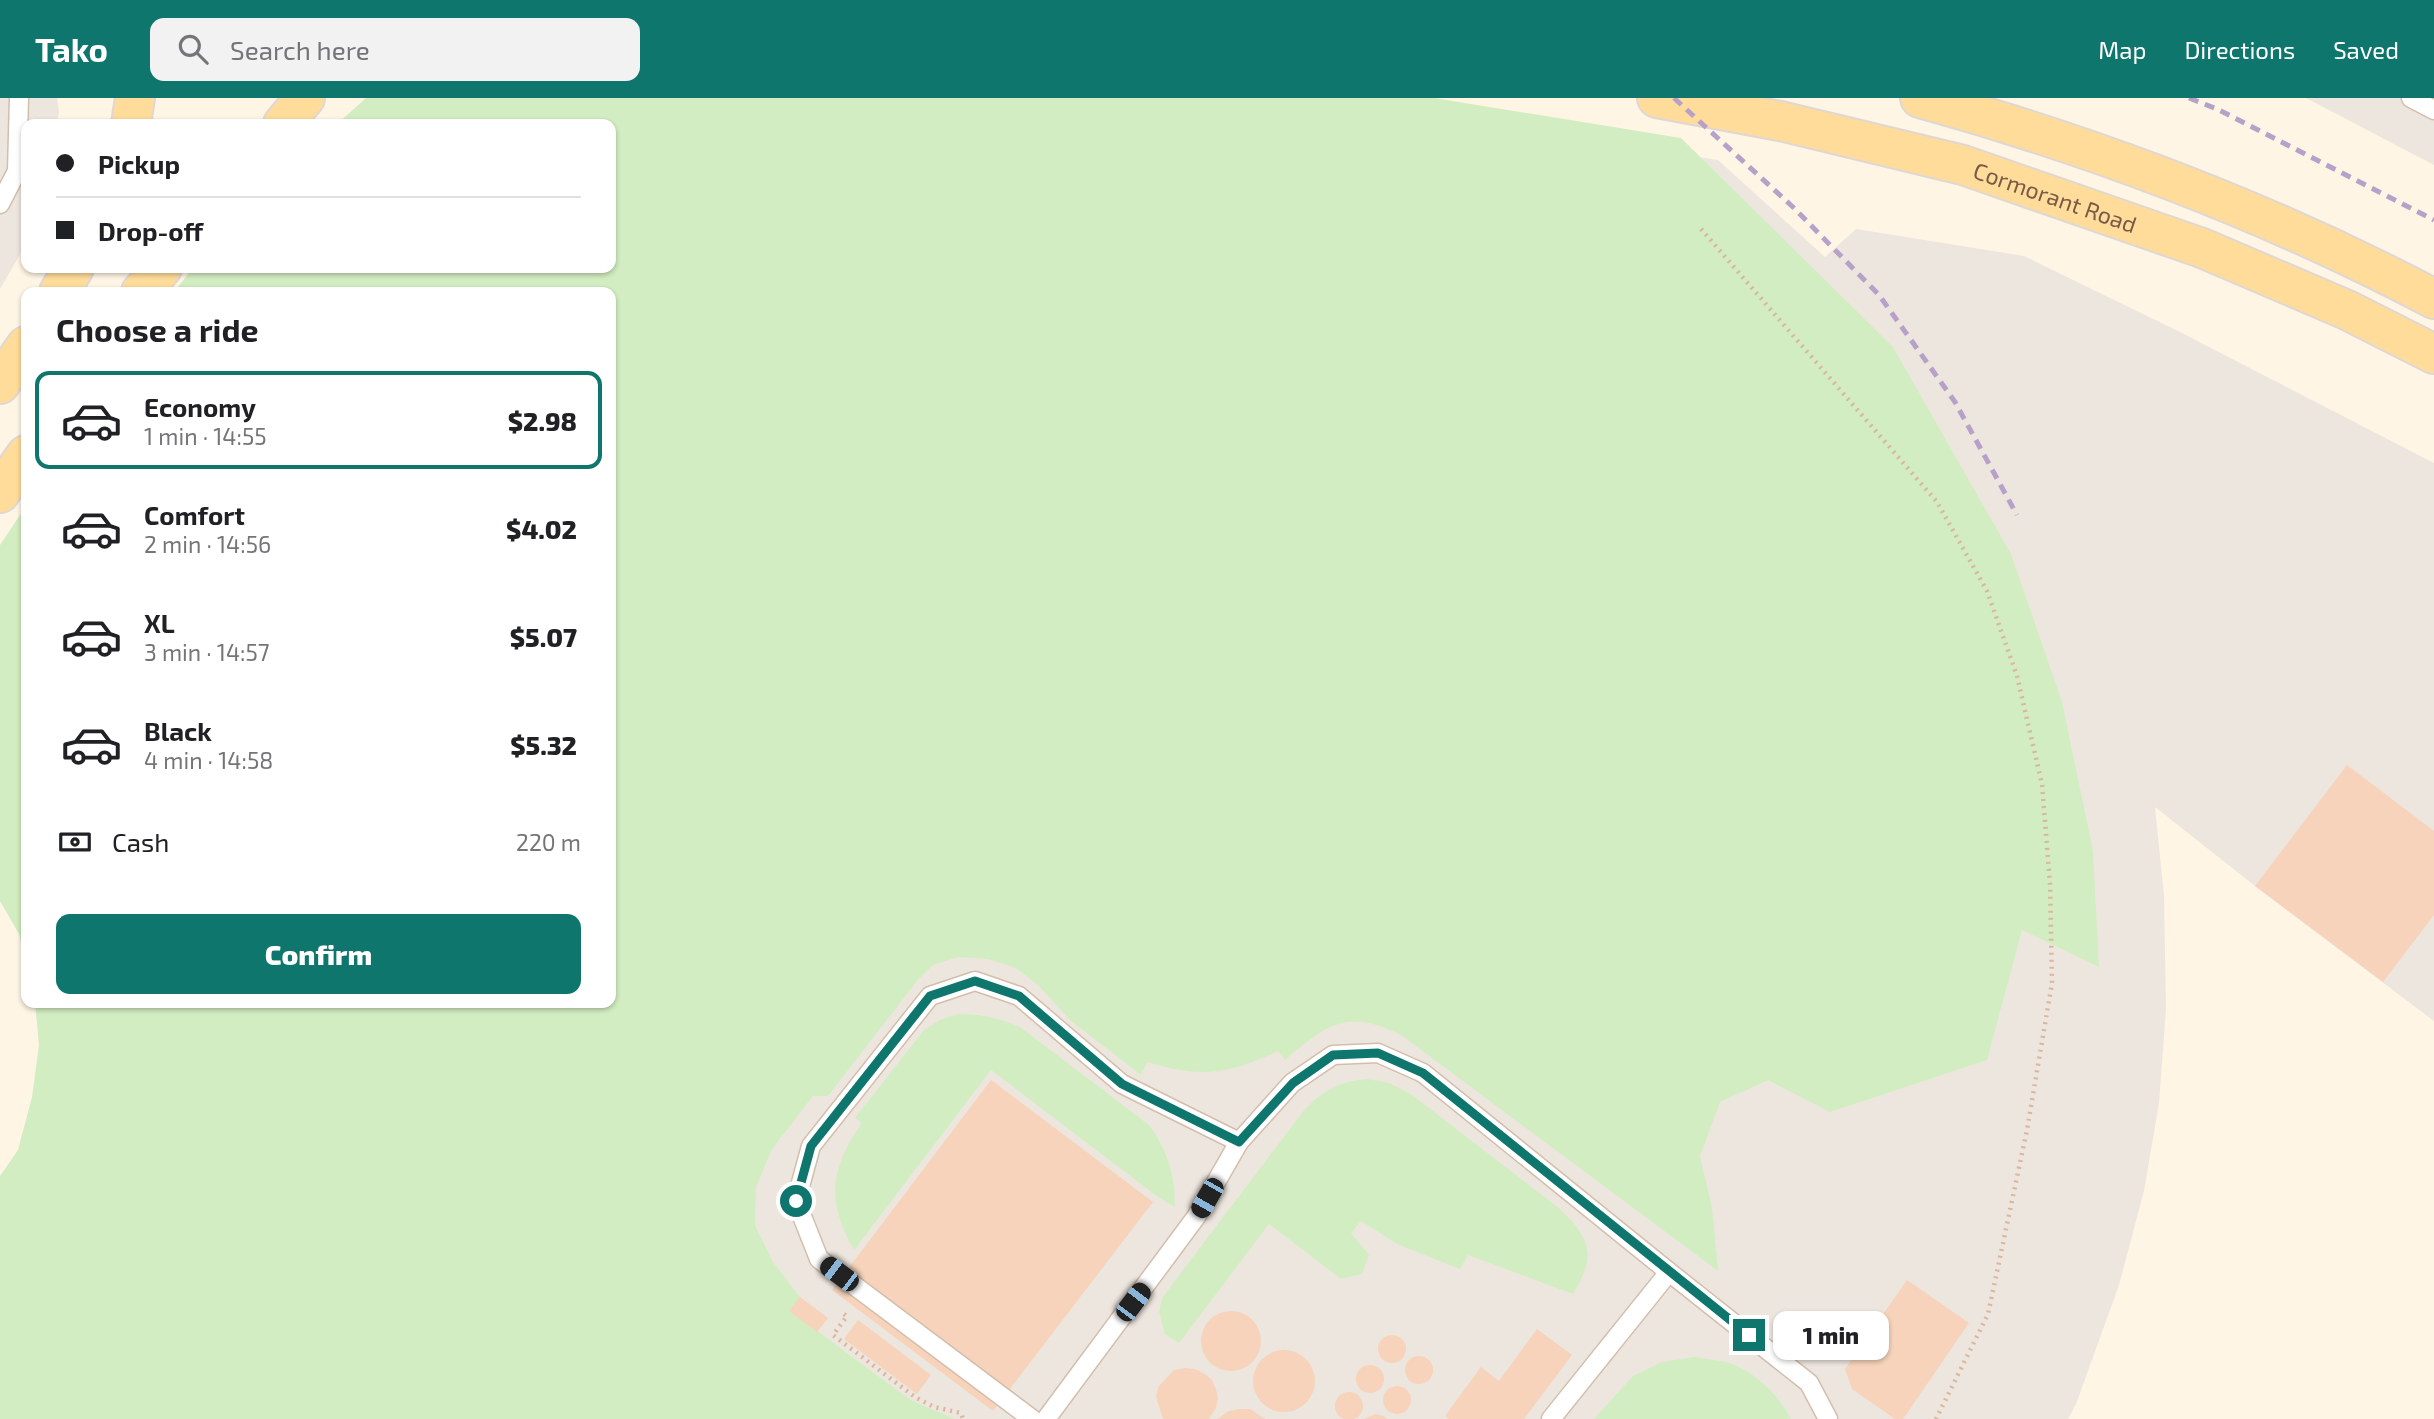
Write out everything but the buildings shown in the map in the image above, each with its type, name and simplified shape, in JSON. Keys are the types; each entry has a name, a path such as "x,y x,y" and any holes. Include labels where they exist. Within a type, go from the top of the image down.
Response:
{"main road":[{"path":"132,119 135,98"},
{"path":"287,119 305,98"},
{"name":"Cormorant Road","path":"1657,98 1780,121 1963,164 2202,248 2347,310 2434,354"},
{"path":"1920,98 2007,122 2192,188 2371,266 2434,299"},
{"path":"145,287 158,273"},
{"path":"0,384 21,353"},
{"path":"0,493 21,462"}],"lane":[{"path":"0,204 17,171 19,98"},
{"path":"2411,98 2434,110"},
{"path":"1031,1419 818,1259 796,1201 811,1146 930,996 975,981 1019,996 1122,1084 1239,1142"},
{"path":"1046,1419 1196,1217 1239,1142 1293,1083 1333,1055 1378,1053 1423,1073 1809,1383 1828,1419"},
{"path":"1551,1419 1670,1272"}],"path":[{"path":"1700,229 1937,502 1987,591 2017,676 2042,783 2050,884 2052,983 2027,1130 1988,1314 1937,1419"},
{"path":"837,1309 847,1316 833,1335 915,1397 934,1407 961,1413 963,1419"}],"shaded area":[{"path":"0,98 57,98 58,119 21,119 21,253 0,289"},
{"path":"2306,98 2434,98 2434,165"},
{"path":"1477,124 1718,160 1825,257 1856,229 2024,256 2178,331 2434,463 2434,1021 2155,807 2164,896 2166,1009 2159,1103 2144,1191 2119,1285 2076,1404 2068,1419 499,1419"}],"green space":[{"path":"366,98 1434,98 1681,138 1893,347 2011,554 2062,702 2093,851 2099,967 2022,930 1987,1060 1830,1112 1768,1080 1720,1102 1700,1156 1712,1208 1718,1271 1401,1035 1382,1027 1366,1022 1338,1024 1313,1037 1285,1060 1278,1051 1244,1065 1214,1072 1183,1070 1147,1062 1141,1075 1070,1020 1039,986 1016,968 988,959 958,957 933,965 917,981 828,1096 813,1096 772,1149 756,1187 755,1225 773,1262 800,1297 790,1311 912,1401 955,1419 0,1419 0,1176 18,1150 32,1097 39,1045 35,1008 616,1008 616,287 178,287 189,273 616,273 616,119 343,119"},
{"path":"21,514 21,943 19,934 0,901 0,545"},
{"path":"958,1014 990,1017 1020,1027 1149,1125 1169,1164 1174,1184 1175,1207 1158,1197 991,1070 854,1250 839,1216 836,1185 843,1155 862,1123 855,1118 924,1030 940,1020"},
{"path":"1367,1079 1389,1083 1411,1094 1571,1220 1584,1239 1587,1249 1585,1269 1573,1294 1468,1255 1460,1269 1397,1244 1361,1221 1351,1233 1369,1255 1362,1274 1341,1279 1269,1224 1179,1343 1165,1334 1159,1312 1162,1298 1305,1109 1333,1088"},
{"path":"1694,1357 1727,1362 1756,1377 1791,1419 1594,1419 1633,1376 1662,1362"}],"railway":[{"path":"1674,98 1794,208 1879,295 1955,402 2017,515"},
{"path":"2189,98 2217,109 2434,220"}],"route":[{"path":"796,1201 811,1146 930,996 975,981 1019,996 1122,1084 1239,1142 1293,1083 1333,1055 1378,1053 1423,1073 1749,1335"}]}
